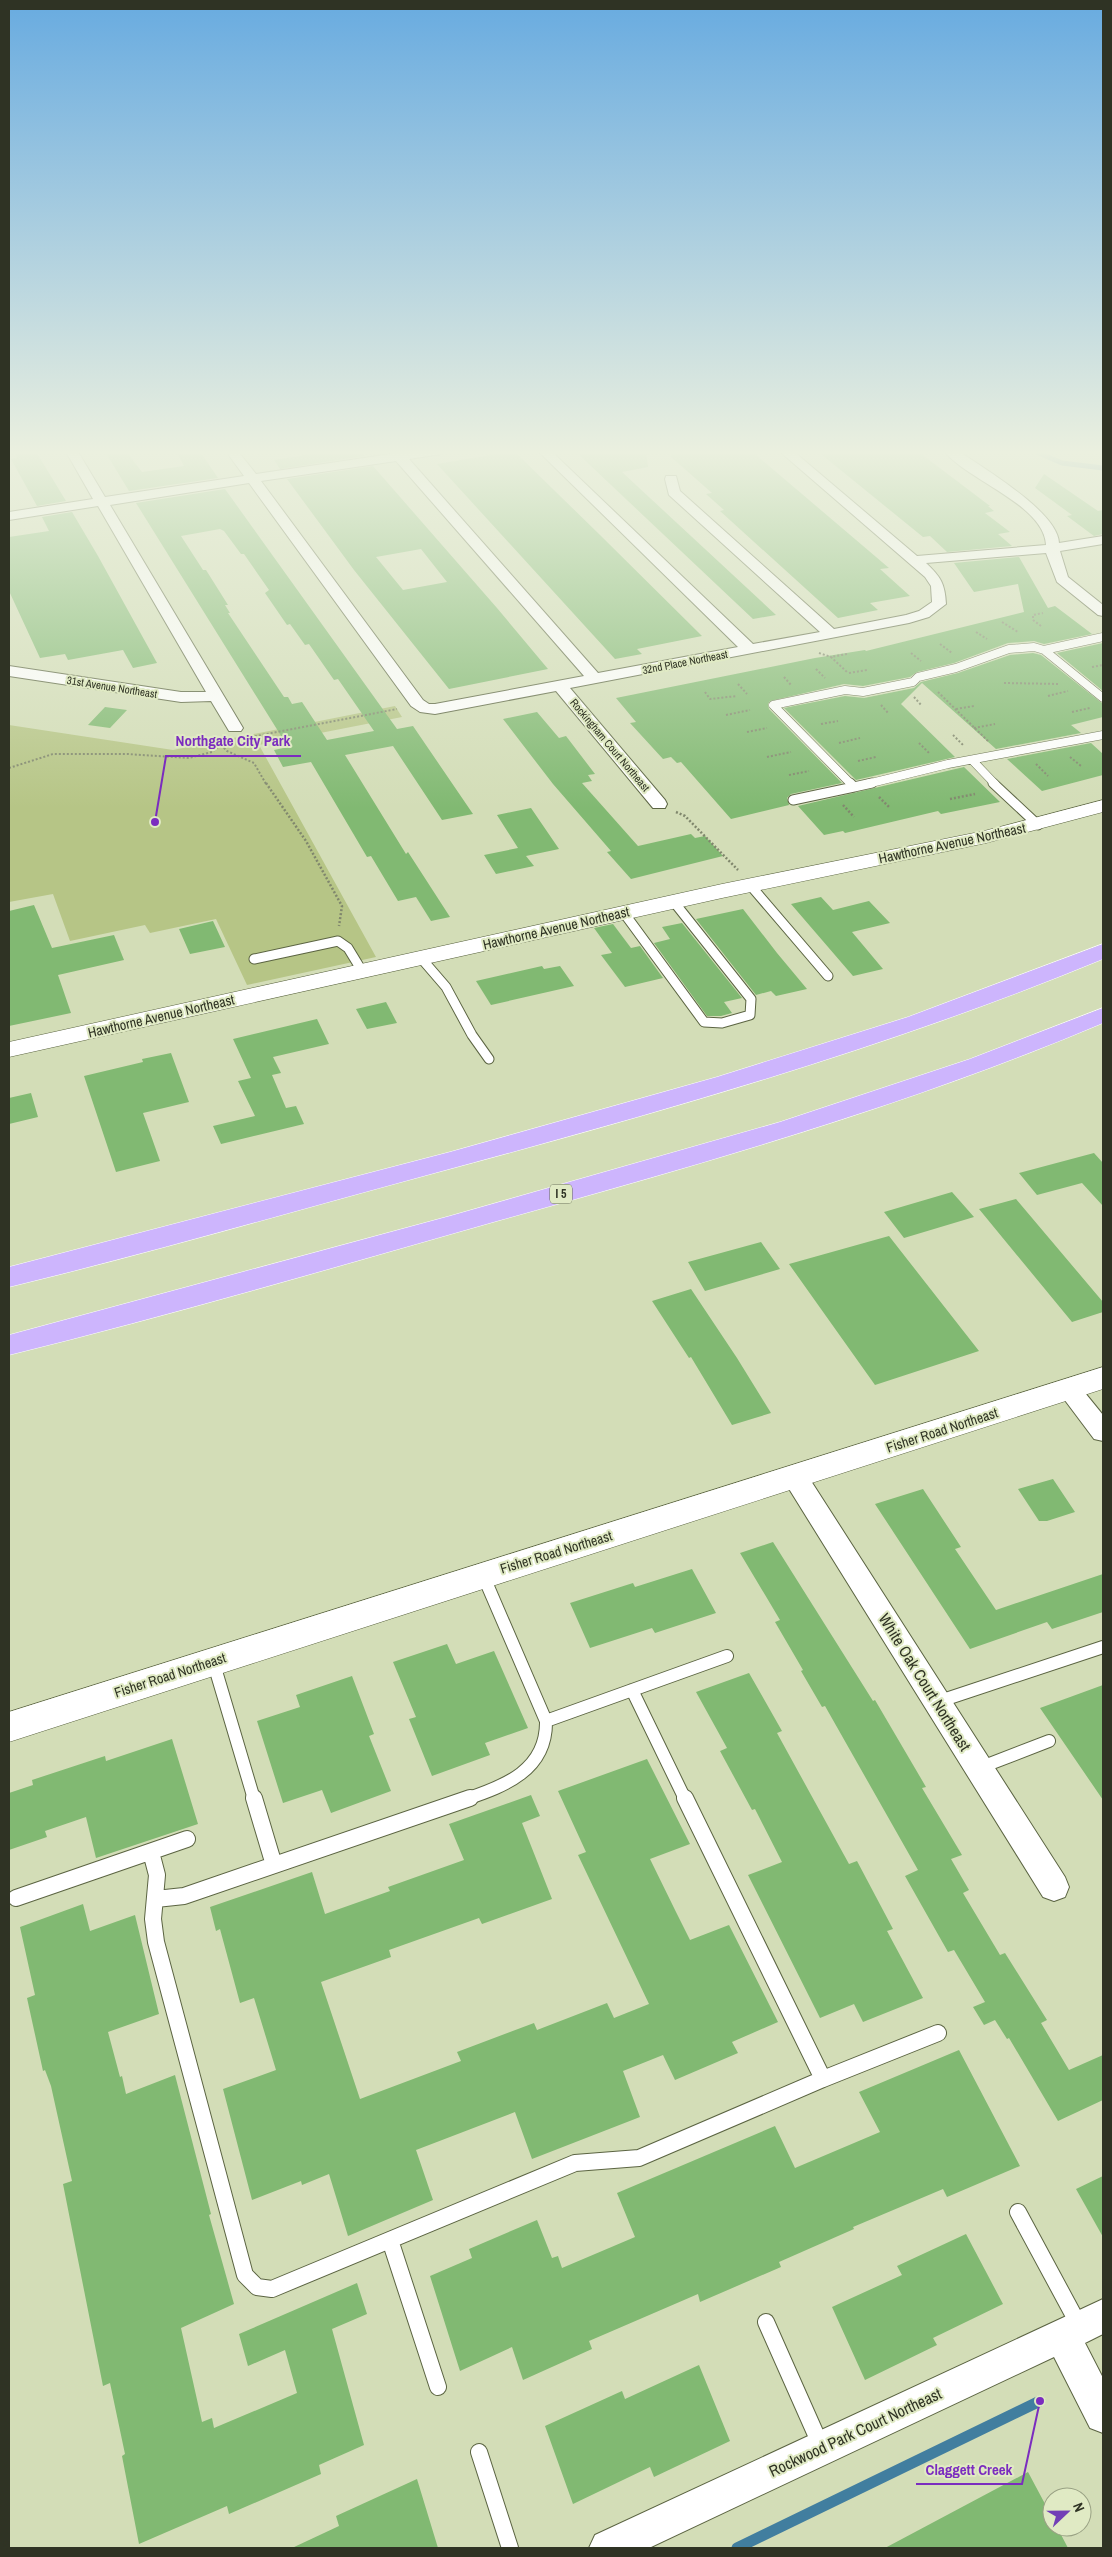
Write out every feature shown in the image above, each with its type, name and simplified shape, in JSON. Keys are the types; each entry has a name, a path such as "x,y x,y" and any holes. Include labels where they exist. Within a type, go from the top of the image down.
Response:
{"highway":[{"path":"9,1276 502,1146 696,1092 898,1030 1016,987 1103,950"},
{"name":"I 5","path":"9,1345 501,1211 751,1139 964,1069 1103,1015"}],"main road":[{"name":"Hawthorne Avenue Northeast","path":"9,1050 674,902 1038,825 1103,806"},
{"name":"Fisher Road Northeast","path":"9,1726 1103,1378"}],"street":[{"path":"142,569 216,696 236,736"},
{"name":"32nd Place Northeast","path":"319,569 417,703 426,709 442,708 596,680 909,620 924,614 939,604 938,586 925,569"},
{"path":"499,569 596,680"},
{"path":"667,569 750,650"},
{"path":"759,569 831,634"},
{"path":"1058,569 1062,579 1103,612"},
{"name":"31st Avenue Northeast","path":"9,671 181,698 216,696"},
{"name":"Rockingham Court Northeast","path":"560,686 659,804"},
{"path":"1069,1389 1103,1432"},
{"name":"White Oak Court Northeast","path":"795,1477 1054,1887"},
{"path":"1082,2327 1103,2415"},
{"name":"Rockwood Park Court Northeast","path":"608,2548 821,2447 1082,2327"}],"lane":[{"path":"1044,650 1103,638"},
{"path":"854,787 773,705 845,690 862,692 913,682 918,677 956,668 1020,647 1034,647 1044,650 1103,698"},
{"path":"793,800 972,760 1103,735"},
{"path":"972,760 1009,799 1038,825"},
{"path":"751,886 828,976"},
{"path":"624,913 704,1022 712,1024 733,1022 750,1015 751,999 674,902"},
{"path":"254,959 338,941 348,948 362,971"},
{"path":"421,958 446,987 472,1035 489,1059"},
{"path":"156,1899 184,1896 501,1787 517,1779 532,1762 548,1731 546,1721 483,1575"},
{"path":"937,1702 1103,1646"},
{"path":"546,1721 727,1656"},
{"path":"213,1661 274,1865"},
{"path":"632,1690 823,2079"},
{"path":"979,1768 1049,1741"},
{"path":"16,1898 187,1839"},
{"path":"151,1852 157,1875 153,1919 156,1942 245,2276 257,2287 272,2289 575,2164 589,2160 639,2158 823,2079 938,2033"},
{"path":"1018,2212 1082,2327"},
{"path":"390,2240 438,2387"},
{"path":"766,2322 821,2447"},
{"path":"479,2452 510,2548"}],"path":[{"path":"1041,626 1033,620 1033,615 1043,613"},
{"path":"1002,622 1018,632"},
{"path":"976,632 987,639"},
{"path":"940,644 952,653"},
{"path":"911,653 922,662"},
{"path":"847,654 831,657 847,674 867,670"},
{"path":"1092,667 1103,665"},
{"path":"816,669 826,679"},
{"path":"784,677 792,685"},
{"path":"1004,683 1059,684"},
{"path":"738,684 747,694"},
{"path":"1048,696 1068,691"},
{"path":"705,692 710,699 737,696"},
{"path":"938,692 988,742"},
{"path":"914,697 922,706"},
{"path":"880,704 889,714"},
{"path":"956,709 974,706"},
{"path":"9,768 53,754 127,754 189,758 212,752 236,736 400,708"},
{"path":"1072,712 1090,708"},
{"path":"726,715 750,710"},
{"path":"821,724 838,721"},
{"path":"974,728 995,724"},
{"path":"746,732 767,728"},
{"path":"953,735 964,746"},
{"path":"839,743 860,738"},
{"path":"919,743 928,753"},
{"path":"221,745 227,751 254,763 271,792 306,841 342,906 338,941"},
{"path":"766,757 791,752"},
{"path":"1070,757 1081,766"},
{"path":"858,762 876,758"},
{"path":"1035,764 1048,776"},
{"path":"789,775 809,771"},
{"path":"950,799 975,794"},
{"path":"879,797 889,807"},
{"path":"659,804 685,816 734,865"},
{"path":"843,805 854,817"}],"green space":[{"path":"395,706 402,717 259,745 376,957 247,985 216,919 150,933 145,925 70,941 53,894 9,902 9,725 173,750"}],"building":[{"path":"9,569 105,569 157,663 133,668 123,650 68,660 65,654 40,658 9,591"},
{"path":"177,569 206,570 228,605 225,605 230,613 228,613 284,697 288,697 292,704 302,702 327,740 374,731 338,679 334,680 309,644 305,645 290,624 287,625 265,593 269,590 255,569 283,569 397,729 413,726 473,814 442,820 393,746 345,755 406,854 408,852 450,917 431,921 416,897 398,901 371,856 367,857 311,762 283,767 274,750 288,747"},
{"path":"386,569 403,590 447,582 437,569 463,569 548,669 449,689 354,570"},
{"path":"533,569 635,569 702,636 637,649 642,654 615,659"},
{"path":"700,569 727,569 776,615 753,619"},
{"path":"784,569 880,569 910,596 870,603 878,610 838,618"},
{"path":"958,569 1026,569 1048,608 1055,606 1092,634 1044,644 1034,641 1008,643 954,663 917,672 910,677 863,686 844,684 770,701 768,704 769,709 842,783 791,794 787,798 789,805 731,819 681,762 677,763 671,757 663,759 630,723 636,722 616,698 815,658 866,651 1024,612 1018,584 974,592"},
{"path":"1103,643 1103,691 1057,653"},
{"path":"1033,653 1041,655 1103,704 1103,717 1071,725 1081,733 996,749 922,683 901,704 955,757 856,780 784,708 845,696 864,698 914,688 921,682 958,673 1010,655"},
{"path":"105,707 127,710 110,728 88,725"},
{"path":"537,712 559,738 566,736 595,774 588,775 592,781 582,783 638,846 691,834 695,838 705,836 723,856 631,879 607,852 611,851 553,784 503,719"},
{"path":"1091,743 1103,754 1103,775 1042,791 1007,759"},
{"path":"964,767 1000,802 941,814 938,811 845,833 843,831 824,835 798,806"},
{"path":"531,808 559,849 526,856 534,866 496,874 484,855 518,848 497,815"},
{"path":"821,897 833,910 869,901 890,923 852,932 883,969 853,976 791,904"},
{"path":"34,905 52,948 114,935 124,960 58,975 71,1013 9,1026 9,911"},
{"path":"743,909 807,989 776,996 771,991 756,995 696,919"},
{"path":"213,921 225,947 190,954 179,929"},
{"path":"682,923 742,998 724,1002 732,1013 721,1016 707,1016 654,943 670,939 662,927"},
{"path":"613,924 631,948 640,946 663,978 625,987 601,955 612,953 594,928"},
{"path":"542,966 544,969 560,966 574,986 491,1005 476,981"},
{"path":"386,1002 397,1023 367,1029 356,1009"},
{"path":"317,1019 329,1044 273,1057 281,1073 272,1075 286,1108 296,1106 304,1124 221,1144 213,1126 255,1116 238,1081 251,1078 233,1039"},
{"path":"171,1053 189,1102 143,1113 160,1161 116,1172 84,1076 143,1062 142,1059"},
{"path":"31,1093 38,1117 9,1124 9,1098"},
{"path":"1094,1153 1103,1163 1103,1206 1082,1183 1037,1195 1019,1173"},
{"path":"952,1192 974,1217 904,1238 884,1212"},
{"path":"1016,1199 1103,1302 1103,1312 1072,1322 979,1209"},
{"path":"889,1236 979,1351 875,1385 789,1264"},
{"path":"761,1242 780,1269 705,1291 688,1262"},
{"path":"691,1289 771,1413 732,1425 691,1357 689,1358 652,1301"},
{"path":"1053,1479 1075,1512 1047,1521 1039,1521 1018,1489"},
{"path":"923,1489 961,1547 955,1549 996,1610 1103,1574 1103,1612 1052,1629 1047,1622 970,1649 875,1504"},
{"path":"773,1542 873,1701 875,1700 926,1787 922,1788 962,1855 951,1859 969,1890 963,1893 1000,1955 1005,1953 1047,2020 1041,2023 1069,2070 1103,2055 1103,2100 1058,2121 1009,2038 1007,2039 995,2020 984,2025 973,2007 985,2002 954,1950 948,1952 905,1876 918,1870 825,1706 822,1707 801,1671 803,1670 775,1622 780,1620 740,1553"},
{"path":"692,1569 716,1613 655,1633 652,1628 590,1648 570,1603 633,1583 635,1587"},
{"path":"447,1644 456,1664 494,1651 528,1728 485,1743 490,1755 432,1776 409,1719 416,1717 393,1662"},
{"path":"749,1673 782,1731 777,1733 849,1864 857,1861 893,1929 887,1931 923,1998 863,2022 854,2004 820,2018 748,1875 782,1862 755,1809 752,1810 720,1751 727,1748 696,1692"},
{"path":"352,1676 374,1734 369,1736 391,1791 331,1813 322,1790 283,1803 257,1721 300,1707 296,1695"},
{"path":"1103,1685 1103,1800 1040,1708"},
{"path":"172,1739 198,1824 96,1858 86,1817 45,1831 47,1837 9,1850 9,1793 33,1785 32,1780 105,1756 106,1761"},
{"path":"647,1759 690,1844 650,1859 676,1912 690,1940 729,1925 778,2022 732,2042 738,2053 675,2080 663,2055 623,2071 640,2117 532,2159 515,2112 416,2150 433,2200 348,2236 329,2174 302,2185 301,2181 252,2200 223,2089 276,2070 254,1998 240,2003 220,1929 216,1931 210,1907 312,1872 325,1914 390,1891 388,1887 464,1860 449,1824 531,1795 540,1816 522,1823 552,1899 482,1924 479,1918 389,1950 391,1957 321,1982 360,2099 461,2061 457,2052 534,2023 537,2030 607,2003 614,2018 649,2004 578,1855 586,1852 558,1791"},
{"path":"83,1904 90,1931 135,1915 159,2014 108,2032 126,2094 175,2075 211,2214 209,2215 234,2304 181,2328 202,2422 212,2418 214,2428 297,2393 285,2350 248,2366 239,2334 357,2283 367,2314 332,2329 364,2445 319,2465 321,2474 229,2514 227,2506 139,2544 122,2456 125,2454 110,2383 103,2386 63,2184 72,2181 51,2086 45,2070 43,2071 27,1998 35,1995 20,1927"},
{"path":"959,2050 1020,2166 947,2197 943,2189 853,2227 854,2229 779,2262 781,2267 700,2302 698,2294 589,2341 592,2349 523,2380 512,2347 460,2371 430,2276 472,2258 469,2249 537,2220 552,2258 558,2256 562,2268 635,2237 617,2193 775,2126 795,2168 880,2132 859,2092"},
{"path":"1103,2176 1103,2237 1076,2189"},
{"path":"966,2234 1003,2304 933,2338 937,2345 865,2380 832,2307 902,2275 897,2266"},
{"path":"699,2365 730,2441 654,2477 650,2467 573,2504 545,2426 622,2391 625,2399"},
{"path":"1028,2472 1042,2498 1042,2537 1062,2537 1068,2548 885,2548"},
{"path":"417,2479 438,2548 292,2548 339,2526 336,2516"}],"waterway":[{"path":"737,2548 1040,2401"}],"place":[{"name":"Northgate City Park","path":"155,822"},
{"name":"Claggett Creek","path":"1040,2401"}]}
